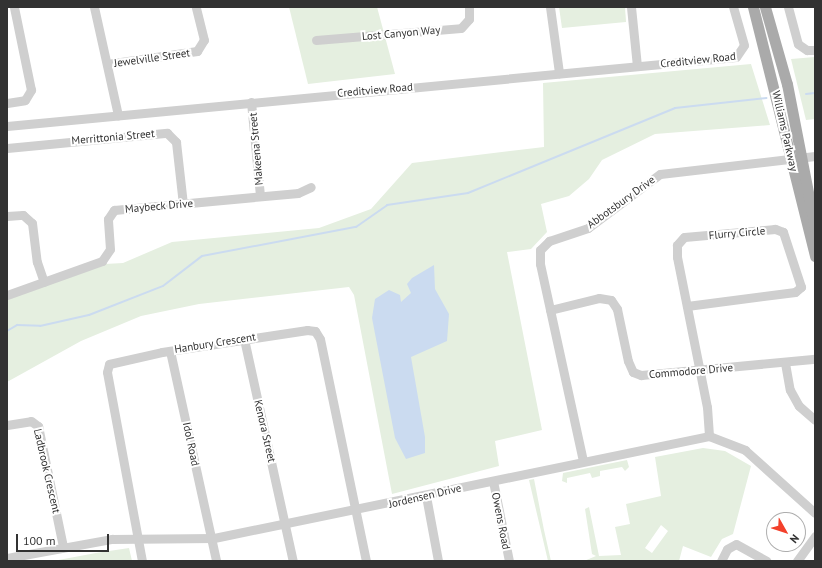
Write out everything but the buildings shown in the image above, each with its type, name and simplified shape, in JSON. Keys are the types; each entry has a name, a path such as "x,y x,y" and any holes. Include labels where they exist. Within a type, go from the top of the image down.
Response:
{"main road":[{"name":"Williams Parkway","path":"753,7 797,158 815,228"},
{"name":"Williams Parkway","path":"765,7 797,158 815,256"}],"street":[{"path":"7,103 25,100 31,90 14,7"},
{"path":"94,7 118,115"},
{"name":"Jewelville Street","path":"107,64 198,51 204,40 196,7"},
{"name":"Lost Canyon Way","path":"316,40 461,28 469,19 468,7"},
{"path":"550,7 559,73"},
{"path":"632,7 637,66"},
{"name":"Creditview Road","path":"7,126 736,57 742,53 744,42 733,7"},
{"path":"788,7 798,44 806,50 815,50"},
{"name":"Makeena Street","path":"251,102 260,196"},
{"name":"Merrittonia Street","path":"7,148 167,133 176,142 182,204"},
{"name":"Abbotsbury Drive","path":"582,461 540,264 540,250 549,241 588,228 660,174 815,156"},
{"name":"Maybeck Drive","path":"7,295 106,257 110,249 108,219 112,212 298,193 311,187"},
{"path":"7,216 23,215 32,223 37,262 44,282"},
{"name":"Flurry Circle","path":"687,306 795,292 801,287 783,232 775,229 684,238 677,245 677,257 699,369 709,436"},
{"name":"Commodore Drive","path":"550,310 599,298 611,300 617,308 633,372 654,375 699,369 786,363 815,359"},
{"name":"Hanbury Crescent","path":"142,561 106,369 111,362 170,350 307,330 318,334 356,511"},
{"name":"Kenora Street","path":"244,339 293,561"},
{"name":"Idol Road","path":"170,350 216,561"},
{"path":"786,363 790,390 799,406 815,420"},
{"name":"Ladbrook Crescent","path":"7,426 31,421 38,426 64,547"},
{"path":"709,436 745,450 815,513"},
{"name":"Jordensen Drive","path":"7,558 64,547 138,538 211,538 356,511 582,461 709,436"},
{"name":"Owens Road","path":"493,481 509,561"},
{"path":"426,496 438,561"},
{"path":"356,511 366,561"},
{"path":"797,561 815,536"},
{"path":"721,561 727,549 736,544 767,561"}],"green space":[{"path":"289,7 377,7 395,74 308,84"},
{"path":"559,7 625,7 626,22 562,28"},
{"path":"815,57 815,119 806,120 791,59"},
{"path":"751,64 770,125 655,134 602,160 589,179 569,196 541,204 547,232 531,249 507,252 542,430 495,441 499,466 392,494 354,295 349,287 199,304 141,316 81,341 7,382 7,299 105,264 123,263 172,242 319,228 371,209 412,163 544,147 543,83"},
{"path":"703,448 725,451 751,466 733,534 722,539 711,557 683,546 679,561 584,561 596,556 592,554 585,509 589,507 599,556 621,555 615,527 630,524 626,504 661,496 655,457","holes":["661,525 668,531 652,553 645,548"]},
{"path":"627,460 629,467 625,471 622,467 600,471 600,476 592,478 590,473 567,478 567,483 562,481 563,473"},
{"path":"534,479 551,561 548,561 529,480"},
{"path":"129,548 132,561 53,561 96,553"}],"water":[{"path":"434,265 435,289 449,314 447,341 411,357 425,437 425,453 406,459 395,438 372,318 375,299 389,290 400,295 401,302 411,293 407,284 412,278"}],"waterway":[{"path":"806,94 815,93"},
{"path":"7,331 17,325 40,326 89,315 163,286 202,256 356,227 387,205 468,193 675,108 766,98"}]}
